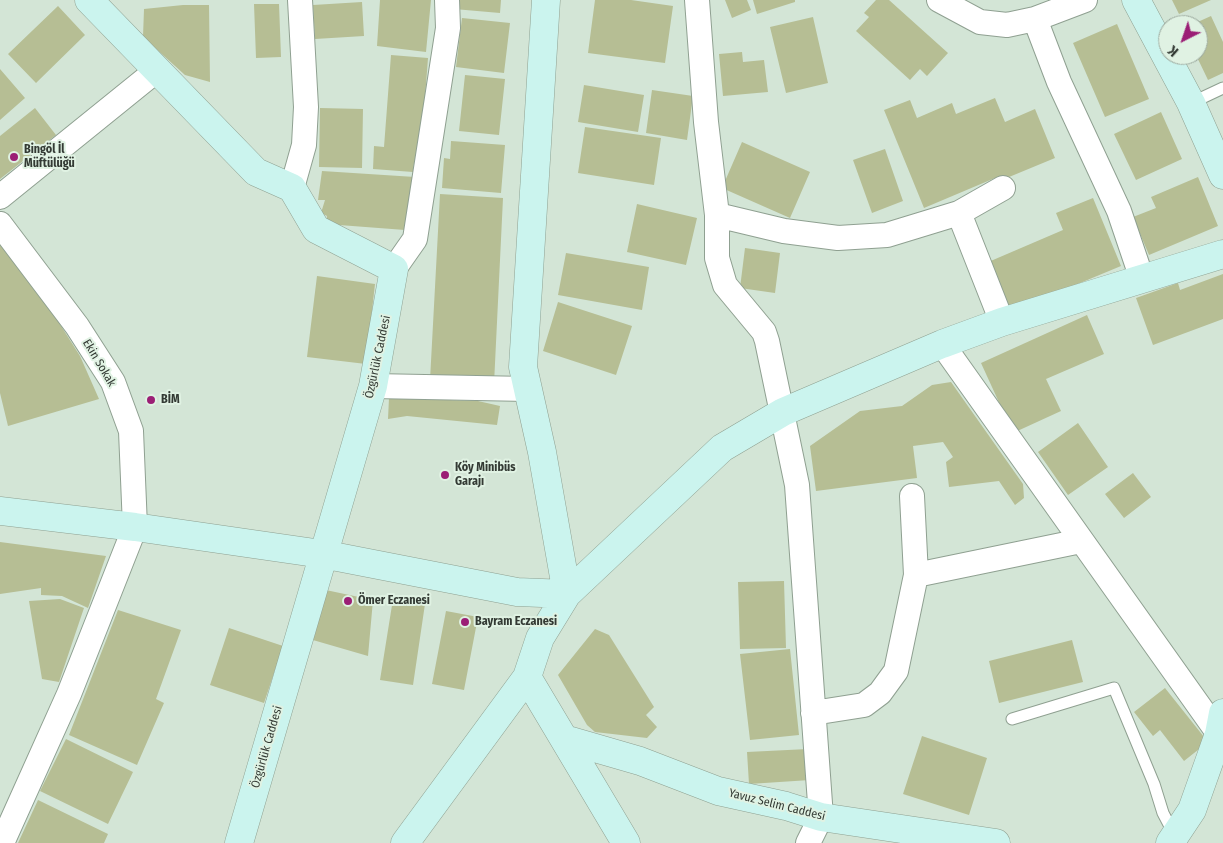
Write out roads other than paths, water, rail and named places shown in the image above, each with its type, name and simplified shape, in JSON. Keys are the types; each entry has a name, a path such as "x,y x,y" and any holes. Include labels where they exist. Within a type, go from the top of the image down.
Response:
{"street":[{"path":"89,0 256,172 292,188 316,229 394,269 415,239 448,28 447,0"},
{"path":"292,188 304,145 306,107 300,0"},
{"path":"546,0 523,367 542,452 567,594"},
{"path":"697,0 706,122 717,215 717,258 725,285 764,332 771,356 797,485 821,817 808,843"},
{"path":"939,0 980,22 1006,24 1035,19 1085,0"},
{"path":"1136,0 1191,103 1223,175"},
{"path":"1035,19 1059,82 1119,211 1142,279"},
{"path":"0,197 157,70"},
{"path":"717,215 784,231 838,238 887,235 959,213 1003,188"},
{"path":"959,213 1002,322"},
{"name":"Ekin Sokak","path":"0,224 77,326 113,382 131,431 136,527"},
{"path":"405,843 527,677 540,638 567,594 722,448 783,412 942,344 1002,322 1223,254"},
{"name":"Özgürlük Caddesi","path":"239,843 322,554 373,386 394,269"},
{"path":"942,344 1081,541 1221,724 1192,810 1173,839"},
{"path":"373,386 528,388"},
{"path":"813,713 864,705 880,693 896,670 916,575 912,496"},
{"path":"0,511 136,527 322,554 517,592 567,594"},
{"path":"2,843 69,694 136,527"},
{"path":"916,575 1081,541"},
{"path":"527,677 626,843"},
{"name":"Yavuz Selim Caddesi","path":"564,739 640,761 718,791 786,806 821,817 996,843"}],"lane":[{"path":"1191,103 1223,88"},
{"path":"1012,719 1114,688 1154,784 1173,839"}],"place":[{"name":"Bingöl İl Müftülüğü","path":"14,157"},
{"name":"BİM","path":"151,400"},
{"name":"Köy Minibüs Garajı","path":"445,475"},
{"name":"Ömer Eczanesi","path":"348,601"},
{"name":"Bayram Eczanesi","path":"465,622"}]}
